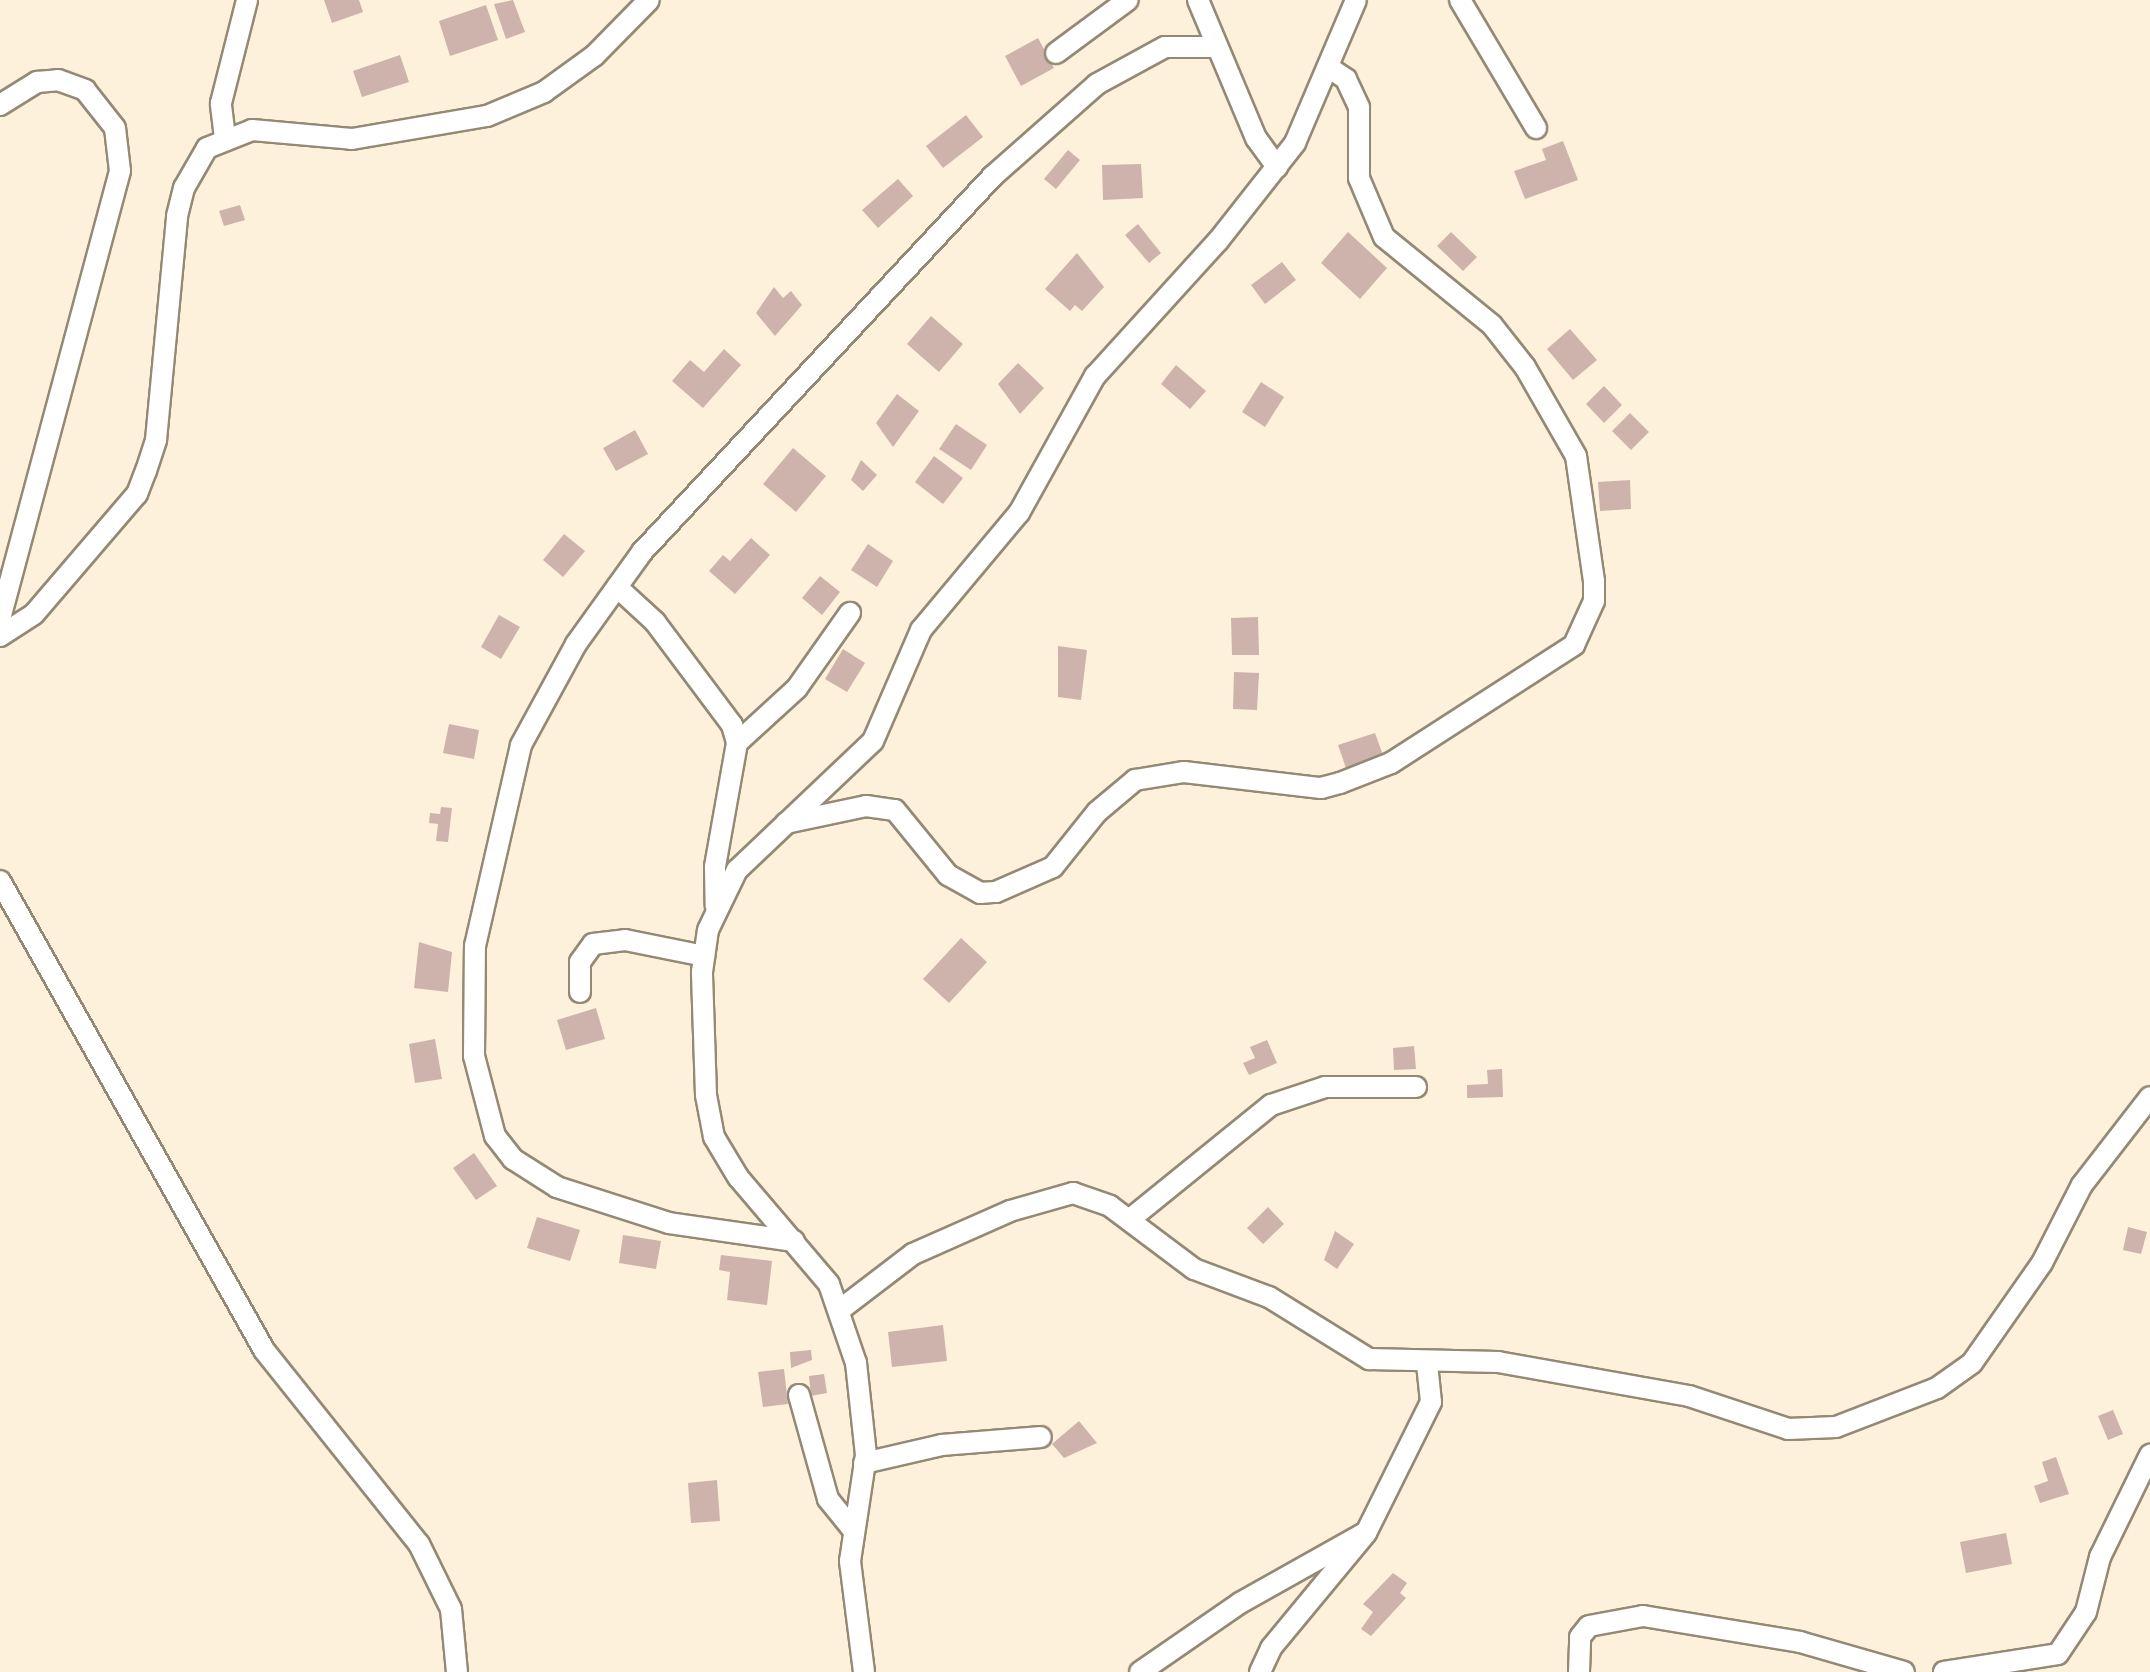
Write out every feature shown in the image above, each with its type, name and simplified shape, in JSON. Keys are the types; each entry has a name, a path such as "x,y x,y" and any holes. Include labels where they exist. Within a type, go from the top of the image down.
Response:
{"street":[{"path":"225,138 221,103 247,0"},
{"path":"0,636 34,614 136,494 156,440 184,188 207,148 252,130 386,136 488,116 544,92 594,56 649,0"},
{"path":"1056,53 1128,0"},
{"path":"1198,0 1256,138 1277,167"},
{"path":"864,1672 852,1529 864,1463 862,1392 841,1310 794,1241 738,1177 714,1137 706,1095 704,956 716,908 737,870 873,741 922,630 1019,513 1096,376 1277,167 1331,70 1356,0"},
{"path":"1460,0 1536,128"},
{"path":"794,1241 670,1223 557,1187 502,1148 482,1098 474,1056 475,946 503,806 547,694 617,586 718,466 1052,120 1097,84 1165,47 1217,47"},
{"path":"784,824 866,806 895,810 948,875 980,894 996,892 1053,867 1097,812 1135,780 1184,772 1321,788 1340,783 1390,763 1574,645 1594,601 1576,456 1525,367 1492,324 1384,237 1359,178 1359,107 1346,79 1331,70"},
{"path":"0,105 37,82 58,80 85,90 114,128 120,160 0,619"},
{"path":"617,586 717,700 737,743 714,868 716,908"},
{"path":"737,743 797,688 850,613"},
{"path":"0,881 264,1350 419,1544 450,1609 457,1672"},
{"path":"580,992 580,962 594,944 625,940 704,956"},
{"path":"1129,1220 1271,1106 1325,1087 1416,1087"},
{"path":"841,1310 913,1254 1051,1197 1086,1196 1129,1220 1194,1269 1269,1298 1369,1359 1498,1362 1661,1390 1788,1429 1854,1422 1936,1388 1989,1345 2042,1263 2082,1184 2150,1097"},
{"path":"1260,1672 1272,1648 1366,1532 1430,1402 1427,1363"},
{"path":"799,1396 828,1499 852,1529"},
{"path":"864,1463 942,1445 1041,1437"},
{"path":"1944,1672 2033,1662 2058,1654 2073,1638 2100,1558 2150,1455"},
{"path":"1140,1672 1240,1602 1366,1532"},
{"path":"1579,1672 1580,1637 1589,1626 1643,1616 1800,1642 1904,1672"}],"building":[{"path":"324,0 359,0 363,12 332,23"},
{"path":"513,0 525,32 506,39 494,4"},
{"path":"486,5 498,40 450,56 439,21"},
{"path":"1038,38 1054,68 1021,86 1005,56"},
{"path":"400,55 409,82 362,97 353,71"},
{"path":"966,115 983,137 943,168 926,146"},
{"path":"1563,141 1578,180 1525,199 1514,171 1546,160 1542,149"},
{"path":"1068,150 1080,160 1056,189 1044,179"},
{"path":"1141,164 1143,198 1103,200 1102,165"},
{"path":"898,179 913,196 878,228 862,210"},
{"path":"240,205 245,220 224,226 219,211"},
{"path":"1138,224 1161,253 1149,263 1125,235"},
{"path":"1348,232 1387,268 1360,299 1321,263"},
{"path":"1451,232 1477,257 1463,271 1437,246"},
{"path":"1077,253 1104,287 1082,311 1075,305 1070,311 1045,289"},
{"path":"1282,262 1296,280 1265,304 1251,285"},
{"path":"774,287 783,298 791,291 802,305 775,336 756,313"},
{"path":"931,316 963,344 939,372 907,344"},
{"path":"1570,329 1597,360 1573,380 1547,349"},
{"path":"724,349 741,365 703,408 672,381 690,360 704,372"},
{"path":"1018,363 1044,388 1020,414 998,384"},
{"path":"1176,365 1206,391 1190,409 1161,384"},
{"path":"1261,382 1284,397 1265,427 1242,412"},
{"path":"1604,386 1622,405 1604,423 1586,404"},
{"path":"897,394 919,411 893,447 876,423"},
{"path":"1630,413 1649,432 1631,450 1612,431"},
{"path":"956,424 987,445 971,470 939,449"},
{"path":"635,430 648,454 616,471 603,448"},
{"path":"793,448 826,476 796,512 763,484"},
{"path":"934,456 963,478 943,504 915,482"},
{"path":"861,460 877,475 863,491 851,480"},
{"path":"1630,480 1631,509 1600,511 1598,482"},
{"path":"564,534 585,551 563,577 543,560"},
{"path":"751,538 770,555 735,594 709,571 723,555 730,561"},
{"path":"868,544 893,561 877,587 851,570"},
{"path":"820,576 840,592 822,615 802,598"},
{"path":"499,615 520,627 501,659 481,647"},
{"path":"1258,617 1259,655 1232,655 1231,618"},
{"path":"1058,646 1087,650 1081,700 1058,697"},
{"path":"843,649 865,663 847,692 825,679"},
{"path":"1234,672 1259,673 1257,710 1233,709"},
{"path":"449,724 479,730 474,759 443,753"},
{"path":"1375,733 1384,758 1347,771 1338,745"},
{"path":"441,807 452,808 448,842 436,841 438,824 429,823 430,813 440,814"},
{"path":"961,938 987,962 949,1003 923,979"},
{"path":"419,942 452,952 448,992 414,988"},
{"path":"596,1008 605,1039 566,1050 557,1020"},
{"path":"435,1039 442,1079 415,1083 409,1044"},
{"path":"1267,1040 1277,1063 1249,1075 1243,1063 1255,1058 1250,1047"},
{"path":"1414,1046 1416,1069 1394,1070 1393,1048"},
{"path":"1502,1069 1503,1097 1467,1098 1467,1085 1488,1084 1487,1070"},
{"path":"474,1153 497,1186 476,1200 453,1168"},
{"path":"1268,1207 1284,1224 1263,1244 1247,1228"},
{"path":"537,1217 580,1230 570,1261 527,1248"},
{"path":"2128,1227 2147,1232 2141,1254 2123,1250"},
{"path":"1335,1231 1354,1244 1337,1269 1324,1260"},
{"path":"623,1235 661,1241 656,1269 619,1263"},
{"path":"721,1255 772,1261 767,1305 727,1300 730,1272 719,1270"},
{"path":"943,1325 947,1361 892,1367 888,1332"},
{"path":"811,1350 812,1360 791,1368 790,1352"},
{"path":"784,1369 788,1404 763,1407 758,1372"},
{"path":"824,1374 827,1393 811,1396 809,1376"},
{"path":"2113,1410 2123,1434 2108,1440 2098,1416"},
{"path":"1079,1421 1097,1443 1064,1458 1052,1444"},
{"path":"2056,1457 2069,1494 2040,1503 2034,1486 2048,1481 2042,1462"},
{"path":"717,1480 720,1521 691,1523 688,1483"},
{"path":"2006,1533 2012,1564 1966,1573 1960,1542"},
{"path":"1393,1573 1407,1583 1400,1593 1406,1598 1371,1636 1361,1629 1373,1612 1363,1604"}]}
